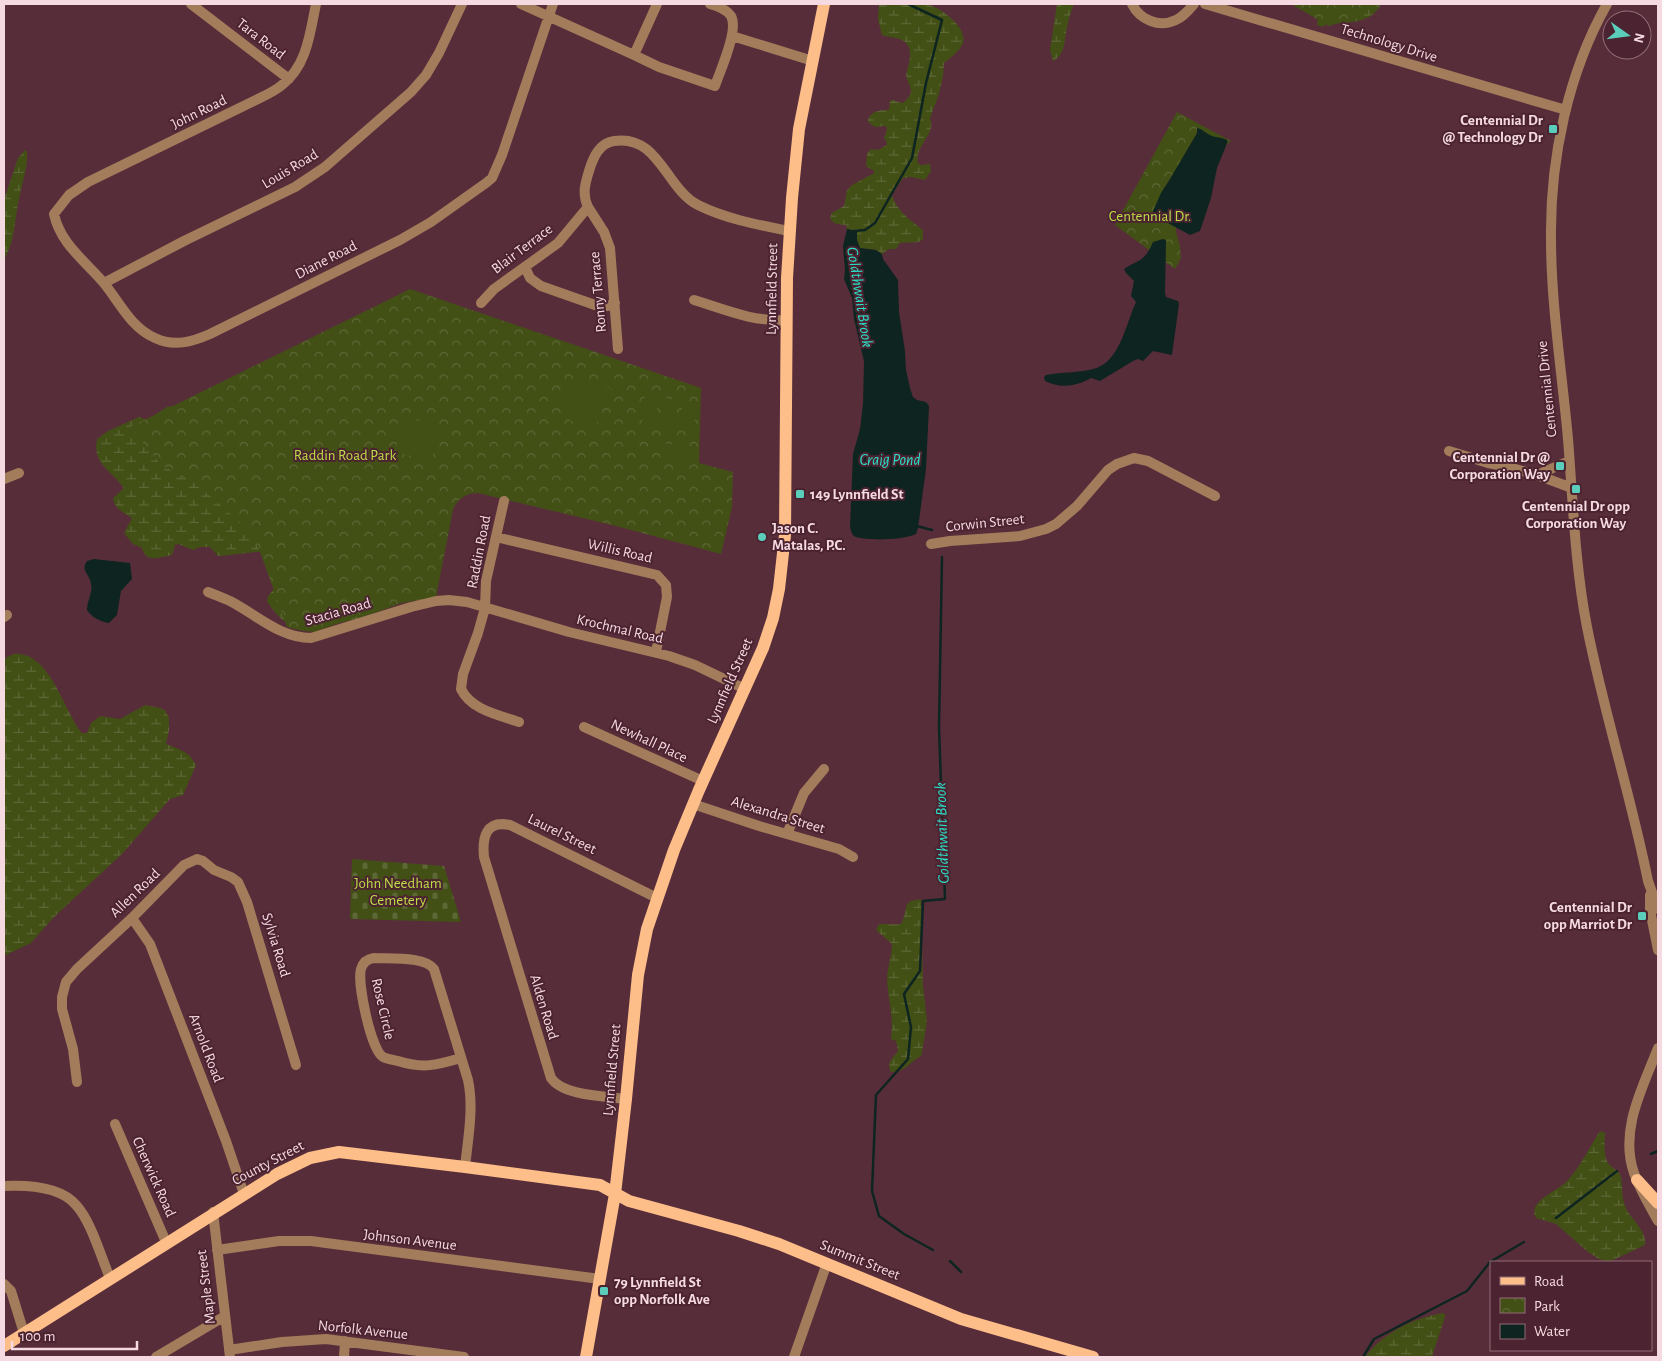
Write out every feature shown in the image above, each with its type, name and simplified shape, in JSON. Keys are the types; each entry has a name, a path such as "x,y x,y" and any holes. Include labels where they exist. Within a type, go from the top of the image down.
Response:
{"main road":[{"name":"Lynnfield Street","path":"586,1357 615,1194 638,975 647,929 674,850 745,689 768,633 777,602 785,535 787,278 794,164 799,129 824,4"},
{"name":"County Street","path":"4,1346 214,1212 289,1167 318,1155 348,1153 466,1166 600,1185 615,1194"},
{"path":"1637,1180 1658,1203"},
{"name":"Summit Street","path":"615,1194 629,1201 768,1240 961,1319 1093,1357"}],"street":[{"name":"Tara Road","path":"191,4 288,80"},
{"name":"John Road","path":"54,214 69,195 88,182 258,100 288,80 296,71 305,52 316,4"},
{"name":"Louis Road","path":"104,283 184,241 295,187 325,167 411,92 426,75 439,53 462,4"},
{"path":"521,4 660,67 715,86 732,36 733,22 727,12 710,4"},
{"name":"Diane Road","path":"54,214 56,224 68,245 104,283 131,320 146,333 164,342 174,344 198,340 400,240 431,222 477,191 492,178 512,128 553,4"},
{"path":"634,55 657,4"},
{"path":"1132,4 1137,13 1149,21 1162,23 1176,20 1194,4"},
{"name":"Technology Drive","path":"1204,4 1566,110"},
{"name":"Centennial Drive","path":"1607,4 1580,64 1566,110 1551,200 1552,281 1579,570 1587,625 1650,892 1658,909"},
{"path":"732,36 813,61"},
{"path":"588,207 583,194 591,165 598,150 610,141 626,140 641,145 648,150 686,196 698,206 746,222 790,232"},
{"name":"Blair Terrace","path":"481,303 494,289 558,243 588,207"},
{"name":"Ronny Terrace","path":"588,207 608,240 618,350"},
{"path":"525,267 530,278 541,286 595,305 607,306 615,303"},
{"path":"694,300 755,319 769,321 787,320"},
{"path":"1449,451 1537,475 1572,488"},
{"name":"Corwin Street","path":"932,544 1020,536 1056,524 1077,506 1108,470 1117,464 1134,458 1148,461 1215,496"},
{"path":"1537,475 1569,461"},
{"path":"4,479 19,473"},
{"name":"Raddin Road","path":"504,501 486,581 485,608 463,674 461,690 468,700 479,708 519,722"},
{"name":"Willis Road","path":"496,537 658,576 666,585 667,597 656,652"},
{"name":"Stacia Road","path":"208,592 231,601 282,632 301,638 311,638 436,601 467,602 485,608"},
{"name":"Krochmal Road","path":"485,608 569,632 656,652 695,665 745,689"},
{"name":"Newhall Place","path":"584,727 703,781"},
{"path":"787,834 804,793 824,768"},
{"name":"Alexandra Street","path":"693,804 839,849 853,857"},
{"name":"Laurel Street","path":"488,868 483,847 485,834 490,828 503,824 510,825 657,898"},
{"name":"Allen Road","path":"77,1082 73,1049 62,1009 62,997 66,982 70,975 132,918 184,865 196,859"},
{"name":"Sylvia Road","path":"196,859 203,861 214,870 238,882 247,902 296,1065"},
{"name":"Alden Road","path":"488,868 551,1078 554,1083 566,1090 626,1098"},
{"name":"Centennial Drive","path":"1650,892 1650,910 1658,950"},
{"name":"Arnold Road","path":"132,918 150,944 244,1194"},
{"name":"Rose Circle","path":"461,1058 432,1066 421,1066 383,1057 374,1042 360,990 360,974 364,963 374,958 421,961 431,964 438,977 468,1080 471,1103 466,1166"},
{"path":"1658,1048 1634,1110 1630,1127 1631,1160 1637,1180 1658,1221"},
{"name":"Cherwick Road","path":"115,1124 166,1242"},
{"path":"4,1186 42,1188 60,1194 76,1204 87,1223 110,1278"},
{"name":"Maple Street","path":"214,1212 229,1354"},
{"name":"Johnson Avenue","path":"217,1250 279,1241 310,1241 600,1279"},
{"path":"794,1357 827,1263"},
{"path":"4,1284 11,1291 24,1333"},
{"path":"156,1357 225,1316"},
{"name":"Norfolk Avenue","path":"229,1354 295,1341 326,1339 420,1354 464,1357"},
{"path":"344,1357 345,1341"}],"green space":[{"path":"914,3 932,6 945,13 957,24 963,37 960,49 944,63 939,94 930,118 931,129 919,151 918,163 921,165 930,164 931,171 925,180 911,177 903,178 892,195 900,210 923,230 923,239 919,242 900,243 896,249 889,249 882,254 876,250 860,248 857,240 857,231 847,229 846,225 835,223 830,218 832,213 844,206 847,190 852,185 874,173 874,171 866,166 867,154 871,149 878,150 887,145 884,138 887,130 886,126 875,127 868,122 870,115 879,111 889,110 890,101 892,100 903,103 911,93 906,75 910,60 908,45 897,38 882,35 878,19 879,4"},
{"path":"1057,4 1074,4 1062,51 1053,61 1050,50"},
{"path":"1291,4 1369,4 1351,19 1329,26"},
{"path":"1298,4 1381,4 1377,11 1364,19 1326,24 1323,27 1317,25 1318,18"},
{"name":"Centennial Dr.","path":"1177,112 1231,141 1218,153 1176,218 1176,232 1181,258 1175,269 1115,225"},
{"path":"25,150 27,152 26,170 17,207 13,237 4,260 4,200 18,158"},
{"name":"Raddin Road Park","path":"410,289 701,388 699,463 733,472 732,507 721,554 616,526 474,493 466,495 453,510 436,597 397,604 368,612 315,632 287,627 254,535 198,485 161,465 130,427"},
{"path":"569,380 600,388 606,385 610,388 610,393 604,397 596,427 577,425 565,414 562,398"},
{"path":"645,395 659,397 655,426 642,425"},
{"path":"664,398 678,400 674,429 660,427"},
{"path":"683,400 697,402 693,431 679,430"},
{"path":"167,407 180,408 414,597 351,621 324,625 295,626 279,616 267,601 268,596 278,584 274,550 218,556 210,547 200,547 193,550 178,544 175,545 172,555 154,558 147,556 142,548 133,544 124,533 132,518 120,510 114,502 113,498 123,487 100,461 96,448 97,439 108,431 139,417 147,420"},
{"path":"420,420 431,422 439,427 433,455 435,460 431,464 427,463 425,459 398,453 397,441 402,431 409,424"},
{"path":"662,443 695,447 692,465 660,462"},
{"path":"13,654 26,655 37,661 46,671 82,733 87,733 91,723 100,716 120,719 145,705 160,708 165,710 169,718 166,744 180,749 196,765 183,795 170,799 123,853 53,918 31,943 4,956 4,659"},
{"name":"John Needham Cemetery","path":"352,859 444,866 461,922 350,919"},
{"path":"921,899 923,985 927,1021 922,1053 921,1056 900,1071 891,1072 889,1065 898,1051 896,1041 891,1039 892,1029 887,980 892,944 876,930 879,924 900,924 907,904"},
{"path":"1600,1131 1605,1133 1606,1160 1618,1171 1622,1181 1624,1204 1644,1235 1645,1240 1645,1245 1613,1260 1605,1261 1588,1252 1556,1224 1536,1218 1534,1212 1535,1207 1543,1198 1565,1183 1573,1174"},
{"path":"1442,1313 1445,1314 1445,1317 1432,1357 1365,1357 1381,1340 1399,1328 1420,1319"}],"water":[{"path":"1197,128 1214,137 1228,141 1217,168 1211,198 1200,231 1190,235 1155,216 1153,211 1161,193 1197,133"},
{"name":"Craig Pond","path":"847,229 857,231 857,240 860,248 876,250 882,254 883,259 898,280 899,312 910,388 913,397 926,402 929,406 926,469 918,528 916,534 903,538 869,539 856,537 850,527 853,454 860,429 863,404 864,361 854,319 852,298 844,279 843,246"},
{"path":"1166,240 1165,293 1166,297 1178,301 1179,304 1172,355 1153,351 1143,361 1138,359 1133,361 1100,381 1091,378 1075,385 1063,386 1045,381 1044,377 1046,375 1093,369 1110,359 1121,341 1136,302 1131,296 1134,281 1124,269 1145,256 1153,242"},
{"path":"94,559 130,563 132,579 121,591 117,615 109,623 96,619 87,610 91,587 85,570 85,564 87,561"}],"waterway":[{"name":"Goldthwait Brook","path":"853,234 854,231 865,230 875,223 912,158 926,83 942,20 908,4"},
{"name":"Goldthwait Brook","path":"917,526 932,530"},
{"name":"Goldthwait Brook","path":"933,1250 904,1234 879,1216 872,1191 876,1095 908,1059 911,1027 904,994 920,971 923,901 945,899 939,727 942,557"},
{"path":"1651,1154 1658,1151"},
{"path":"1556,1218 1617,1171"},
{"path":"1492,1261 1524,1242"},
{"name":"Goldthwait Brook","path":"950,1261 961,1272"},
{"path":"1363,1357 1374,1339 1467,1291 1490,1262"}],"place":[{"name":"Centennial Dr @ Technology Dr","path":"1553,129"},
{"name":"Centennial Dr @ Corporation Way","path":"1560,466"},
{"name":"Centennial Dr opp Corporation Way","path":"1576,489"},
{"name":"149 Lynnfield St","path":"800,494"},
{"name":"Jason C. Matalas, P.C.","path":"762,537"},
{"name":"Centennial Dr opp Marriot Dr","path":"1642,916"},
{"name":"79 Lynnfield St opp Norfolk Ave","path":"604,1291"}]}
